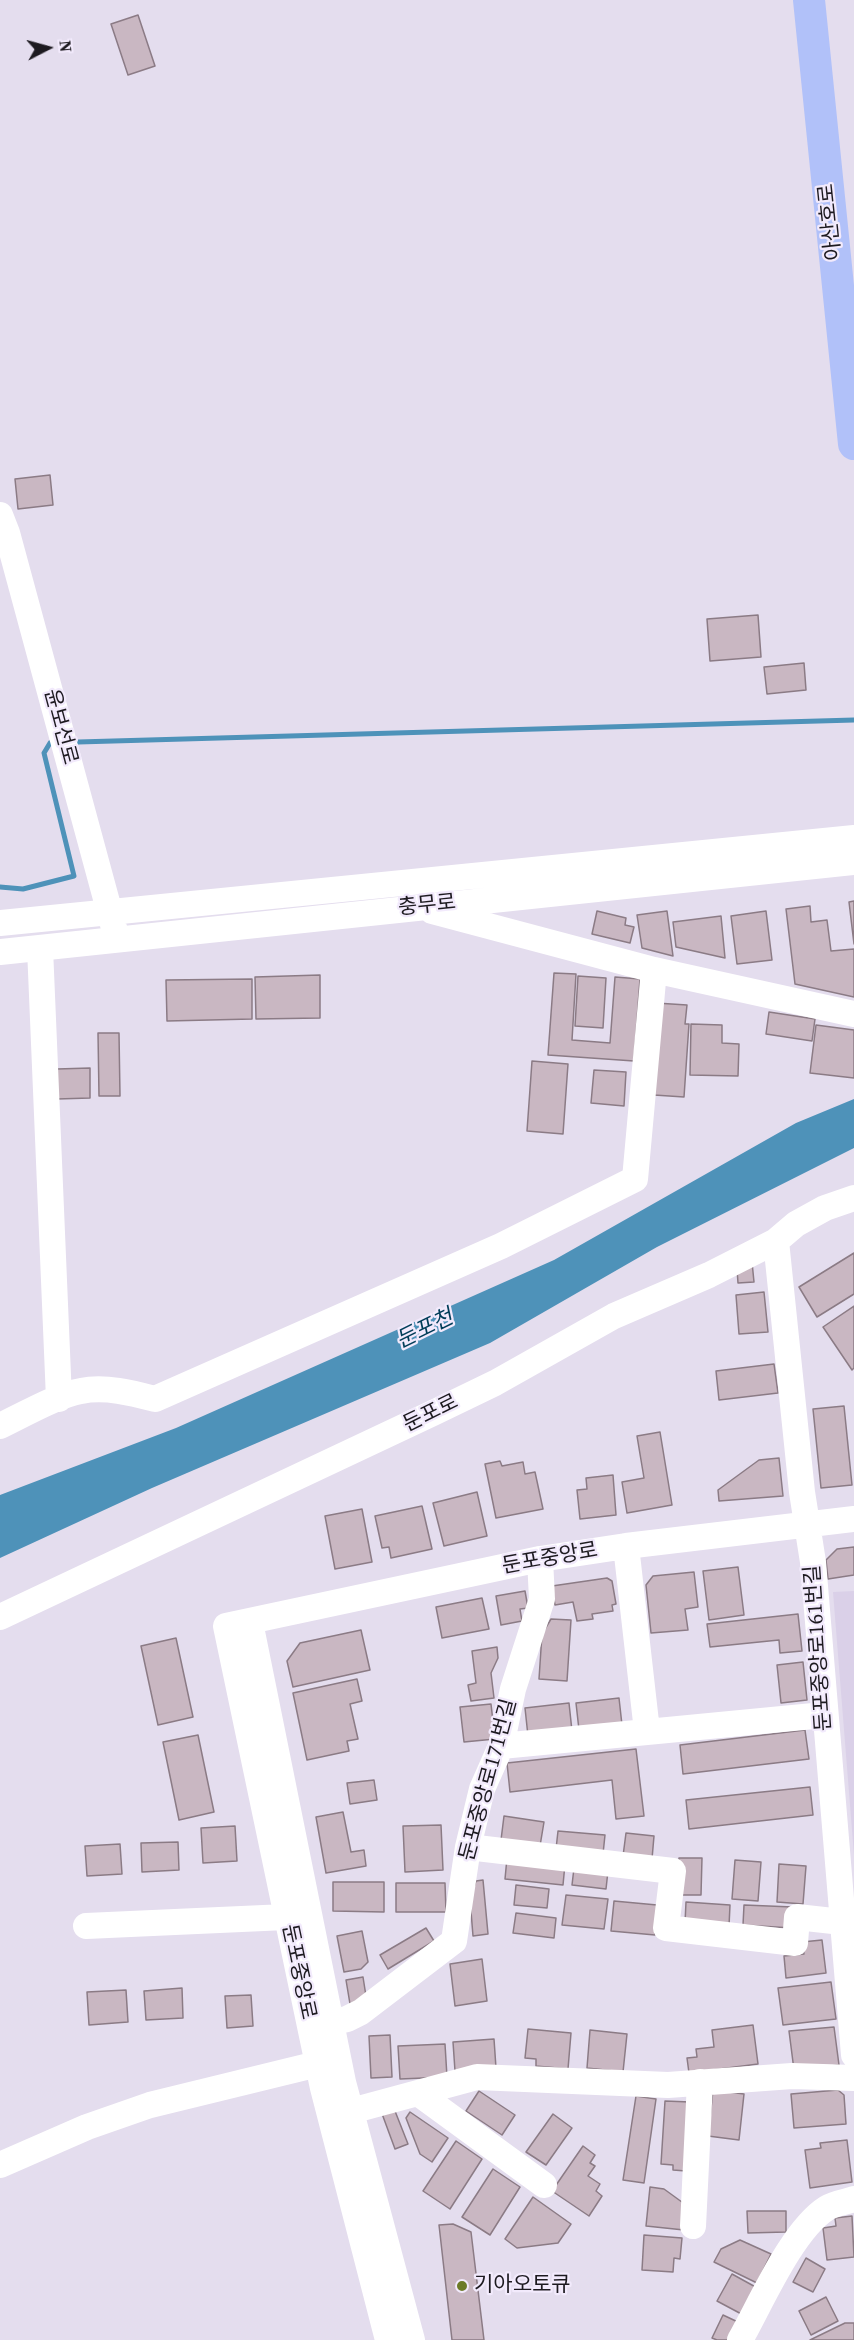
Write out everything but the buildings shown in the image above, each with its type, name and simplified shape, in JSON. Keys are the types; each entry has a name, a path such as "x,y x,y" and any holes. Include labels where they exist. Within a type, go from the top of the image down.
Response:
{"main road":[{"name":"아산호로","path":"808,0 854,444"}],"street":[{"name":"윤보선로","path":"0,515 7,533 117,939"},
{"name":"충무로","path":"0,923 854,838"},
{"name":"충무로","path":"0,952 854,861"},
{"path":"417,908 654,970 854,1014"},
{"path":"40,948 59,1399"},
{"path":"0,1426 79,1391 96,1389 133,1393 155,1399 501,1246 635,1179 654,970"},
{"name":"둔포로","path":"0,1617 495,1383 614,1316 710,1275 776,1241 796,1224 825,1208 854,1198"},
{"name":"둔포중앙로161번길","path":"776,1241 802,1492 813,1562 854,2055"},
{"name":"둔포중앙로","path":"320,2025 286,1917 226,1626 540,1559 626,1546 854,1519"},
{"path":"626,1546 647,1731"},
{"name":"둔포중앙로171번길","path":"320,2025 347,2019 361,2012 454,1941 468,1847 482,1789 501,1746 513,1689 542,1599 540,1559"},
{"name":"둔포중앙로","path":"250,1622 320,2025 387,2340"},
{"path":"501,1746 824,1715"},
{"path":"468,1847 673,1871 666,1928 795,1943 797,1917 842,1922"},
{"path":"86,1926 286,1917"},
{"path":"0,2165 87,2127 150,2105 328,2062"},
{"name":"둔포중앙로","path":"328,2062 351,2111 412,2340"},
{"path":"351,2111 477,2077 668,2085 792,2076 854,2078"},
{"path":"693,2226 700,2082"},
{"path":"418,2093 543,2185"},
{"path":"740,2340 791,2249 812,2221 829,2207 854,2199"}],"shaded area":[{"path":"854,1591 854,1855 833,1592"}],"water":[{"name":"둔포천","path":"854,1099 854,1148 657,1247 490,1343 152,1488 0,1558 0,1495 176,1428 554,1260 796,1123"}],"waterway":[{"path":"78,742 854,720"},
{"path":"0,887 23,889 74,876 44,753 50,743"}],"place":[{"name":"기아오토큐","path":"462,2286"}]}
